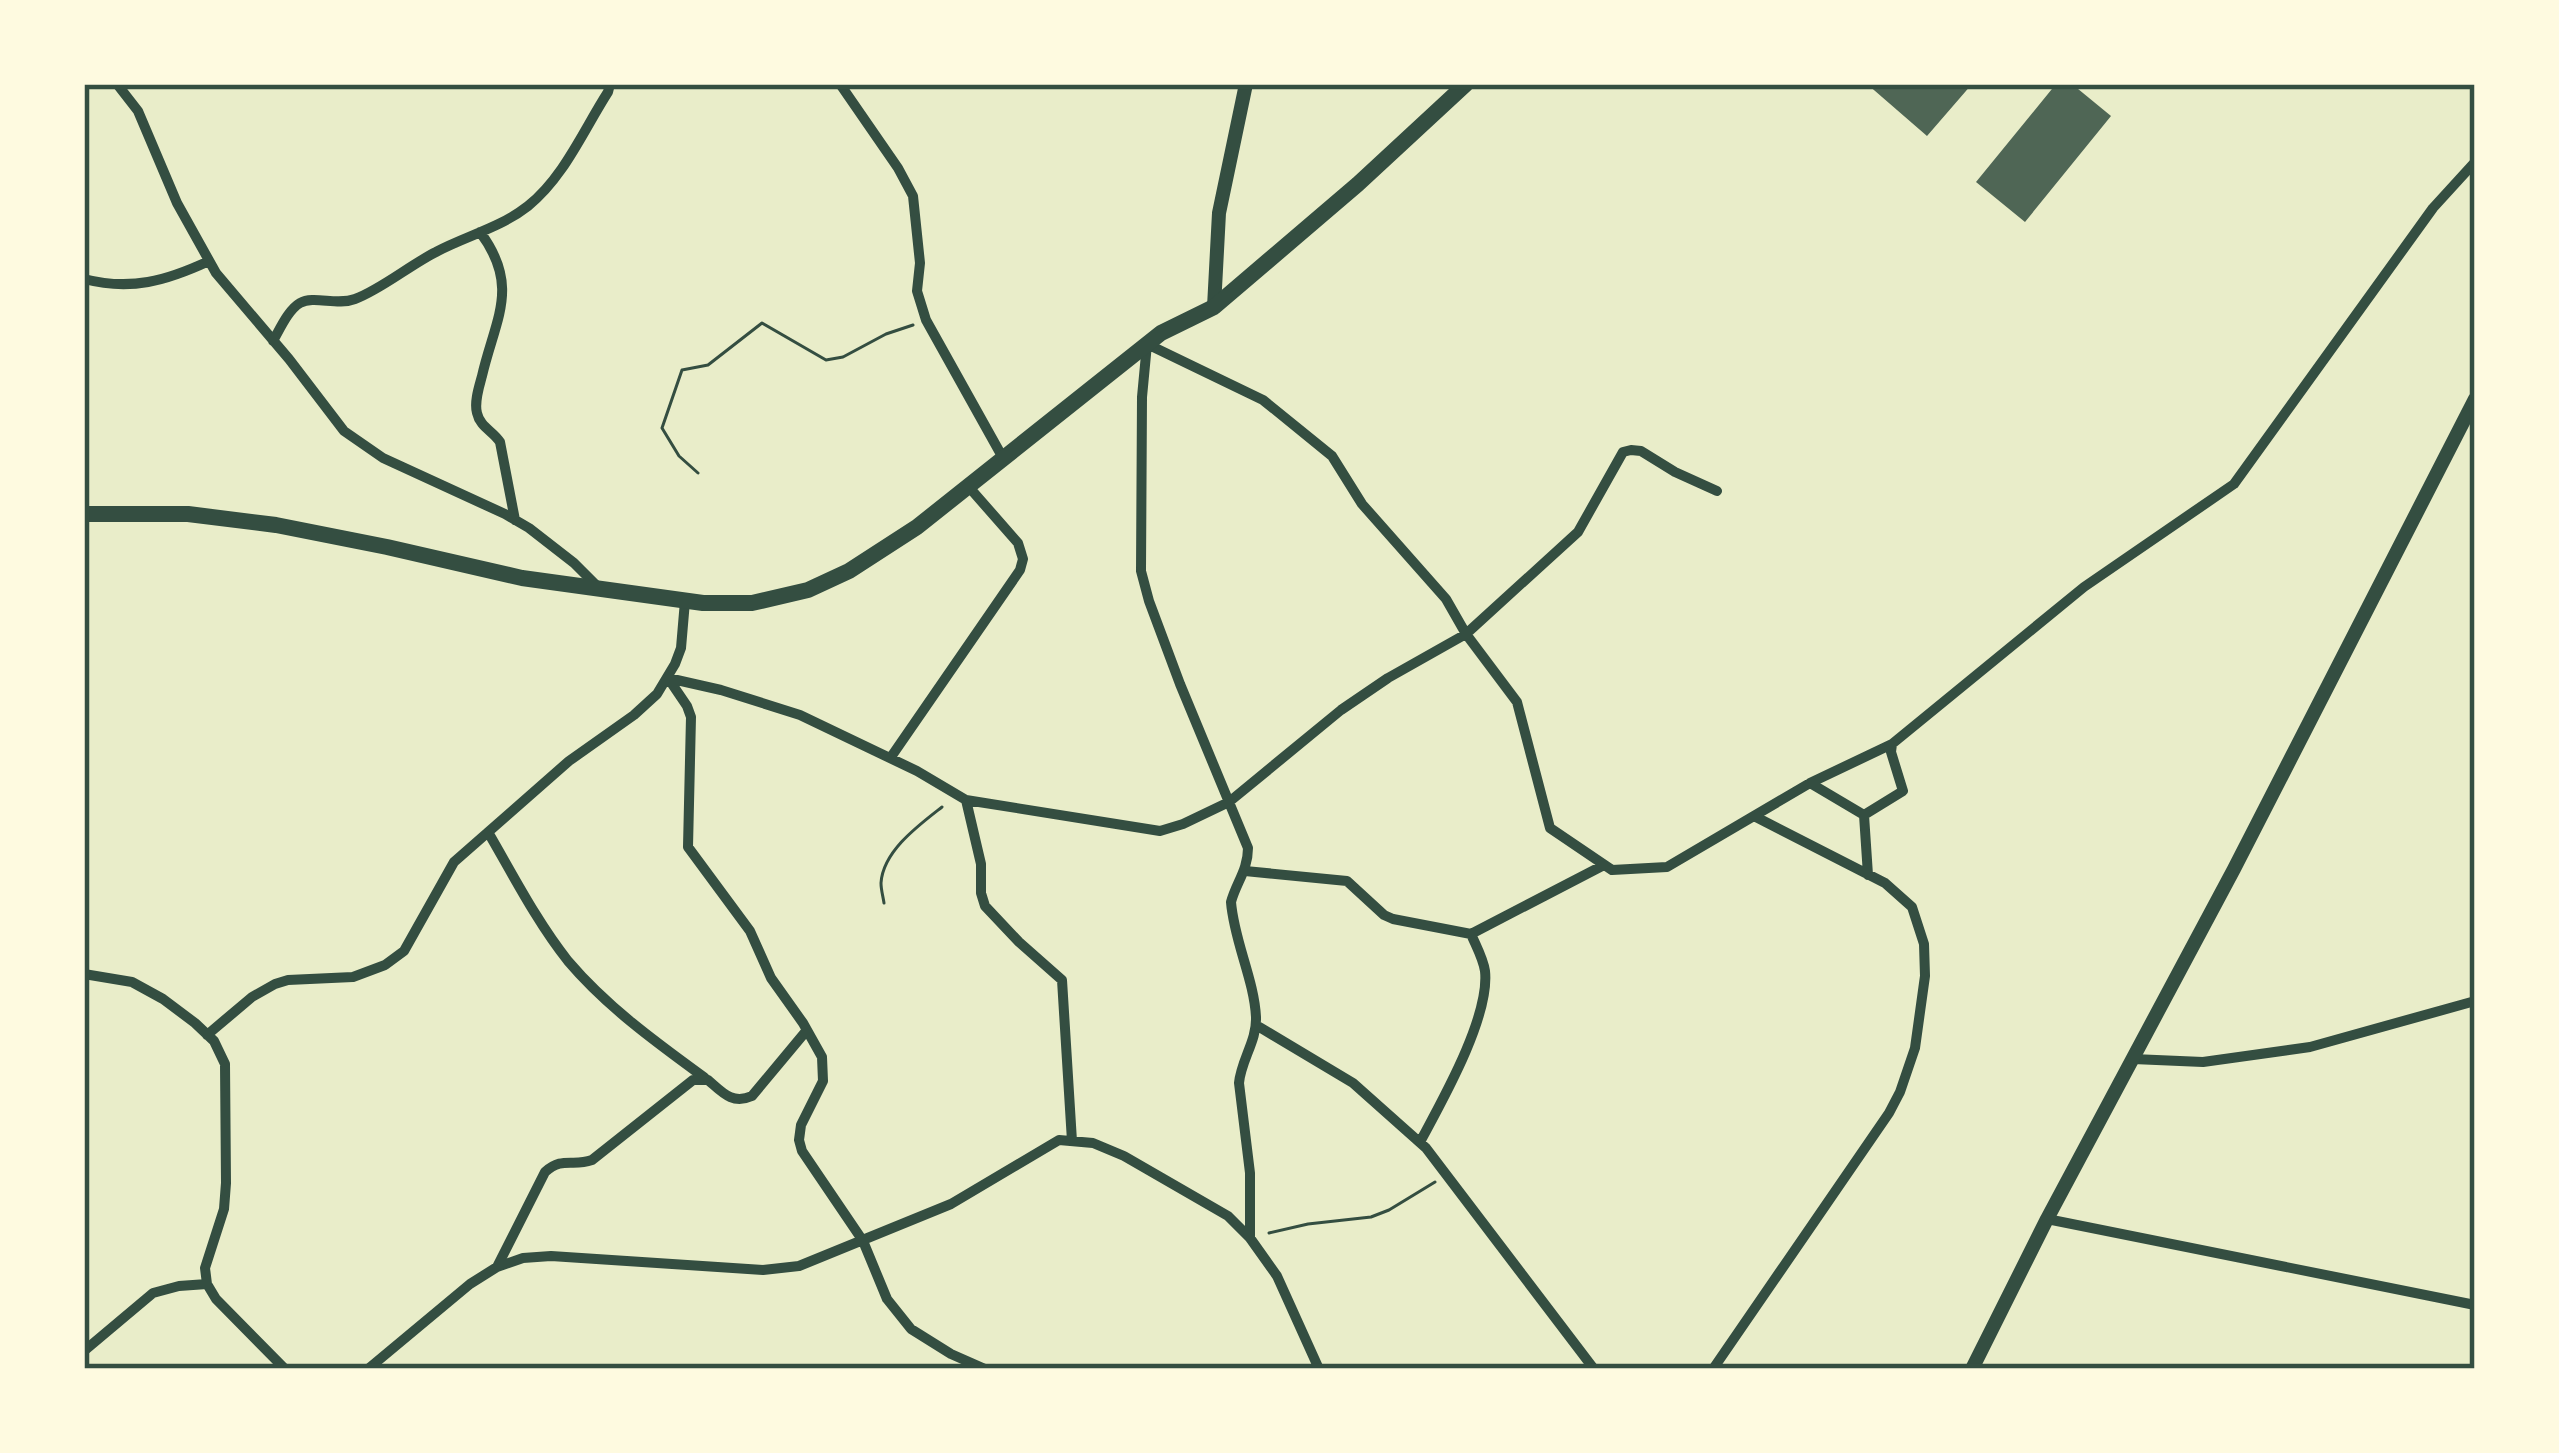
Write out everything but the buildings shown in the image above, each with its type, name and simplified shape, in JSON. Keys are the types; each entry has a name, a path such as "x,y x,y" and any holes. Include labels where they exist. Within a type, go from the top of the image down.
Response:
{"main road":[{"path":"84,514 188,514 276,525 522,578 685,601 752,603 808,590 860,565 917,526 1161,333 1214,307 1466,84"}],"street":[{"path":"117,84 138,111 177,203 215,273 344,430 365,448 515,520 552,545 602,591"},
{"path":"273,340 293,308 303,302 337,303 360,297 418,261 524,209 552,182 610,84"},
{"path":"840,84 913,196 920,263 917,291 926,320 1003,458"},
{"path":"1214,307 1219,213 1246,84"},
{"path":"1250,1238 1250,1173 1238,1083 1254,1038 1256,1012 1232,913 1248,848 1141,571 1147,344 1263,400 1331,456 1362,504 1446,599 1517,702 1550,828 1612,870 1666,868 1810,783 1892,744 2084,587 2234,484 2433,208 2475,162"},
{"path":"480,232 501,272 503,303 476,409 480,421 500,442 515,520"},
{"path":"84,280 137,286 172,278 209,261"},
{"path":"1972,1369 2475,399"},
{"path":"668,678 780,708 891,758 962,798 1160,831 1229,802 1341,710 1466,634 1578,532 1623,452 1641,451 1717,491"},
{"path":"891,758 1023,560 1018,543 968,486"},
{"path":"207,1035 274,984 353,977 394,959 410,941 454,862 569,761 645,706 668,678 681,648 685,601"},
{"path":"668,678 691,717 688,848 750,931 771,978 822,1057 823,1081 801,1125 802,1151 863,1241 887,1299 910,1329 985,1369"},
{"path":"1864,815 1903,791 1892,744"},
{"path":"1810,783 1864,815"},
{"path":"962,798 981,864 986,906 1062,980 1072,1142"},
{"path":"1864,815 1868,875"},
{"path":"1713,1369 1900,1092 1918,1035 1925,976 1924,944 1912,907 1886,883 1754,816"},
{"path":"488,832 548,934 585,980 729,1098 742,1101 752,1096 807,1030"},
{"path":"1245,871 1347,881 1384,915 1471,934 1604,865"},
{"path":"1420,1142 1483,999 1484,966 1471,934"},
{"path":"84,974 132,982 163,999 214,1041 225,1064 226,1183 224,1210 205,1268 206,1284 285,1369"},
{"path":"2133,1059 2203,1062 2310,1047 2475,1001"},
{"path":"1256,1024 1352,1083 1420,1142 1594,1369"},
{"path":"497,1267 545,1172 554,1164 592,1160 693,1080 708,1080"},
{"path":"368,1369 470,1284 523,1258 763,1270 799,1266 951,1204 1059,1140 1093,1144 1124,1156 1228,1216 1276,1276 1318,1369"},
{"path":"2047,1219 2475,1305"},
{"path":"84,1352 153,1293 206,1284"}],"path":[{"path":"698,472 679,456 662,428 682,370 708,365 762,323 826,360 926,320"},
{"path":"884,903 881,881 890,856 920,824 962,798"},
{"path":"1250,1238 1371,1216 1447,1174"}]}
